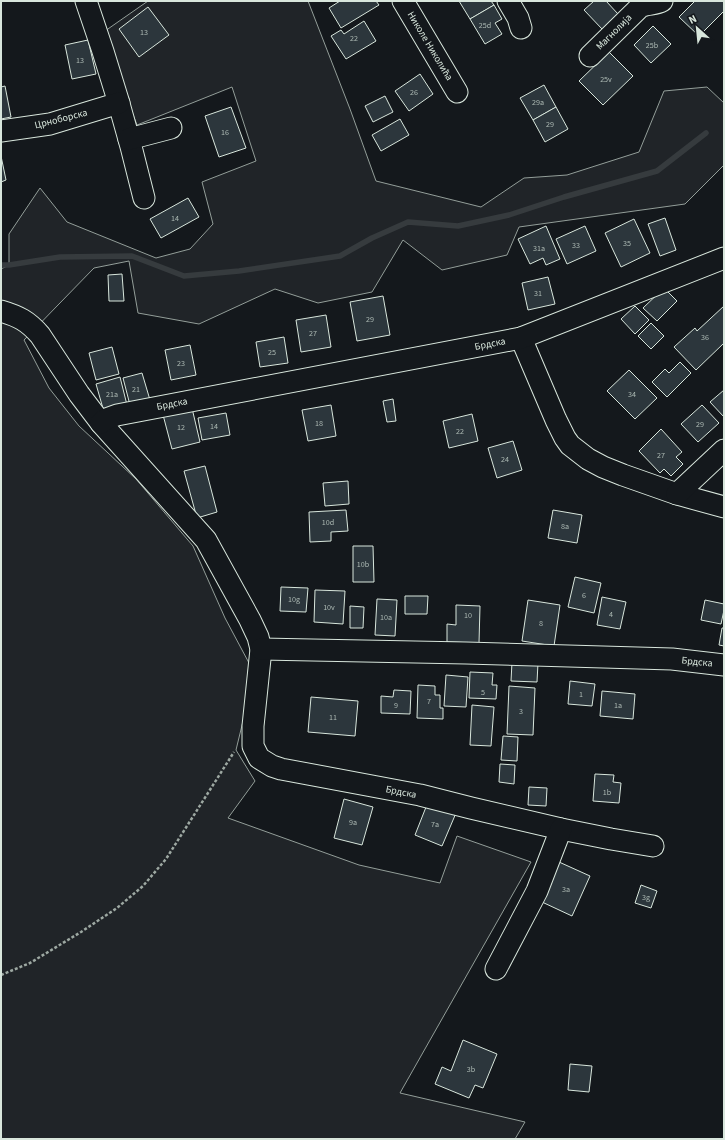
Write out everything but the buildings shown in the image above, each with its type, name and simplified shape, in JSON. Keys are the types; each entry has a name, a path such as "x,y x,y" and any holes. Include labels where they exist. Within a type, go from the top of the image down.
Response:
{"street":[{"path":"86,1 119,103 144,198"},
{"name":"Николе Николића","path":"403,1 457,92"},
{"path":"508,1 518,18 521,28"},
{"name":"Магнолија","path":"590,56 640,7 644,4 655,4 662,1"},
{"name":"Црноборска","path":"1,131 50,124 119,103"},
{"path":"129,139 171,128"},
{"name":"Брдска","path":"652,846 561,829 420,795 281,769 272,766 259,758 253,746 253,726 261,649 258,637 250,620 206,540 101,423 106,419 117,415 521,338 724,258"},
{"path":"1,311 16,315 34,328 79,394 101,423"},
{"path":"521,338 556,420 570,445 588,459 622,475 677,494 724,507"},
{"path":"677,494 724,450"},
{"name":"Брдска","path":"261,649 672,659 724,665"},
{"path":"496,969 536,891 550,860 561,829"}],"path":[{"path":"1,975 30,963 81,932 117,908 143,886 166,859 185,831 242,737 253,726"}],"shaded area":[{"path":"148,1 308,1 376,181 481,207 524,178 567,175 639,152 664,91 707,87 724,103 724,165 685,204 519,227 507,255 442,270 403,240 372,292 318,303 275,289 199,324 138,313 129,261 94,268 24,340 49,388 79,426 136,479 193,546 225,618 249,663 244,717 236,750 255,781 228,818 359,865 440,883 457,836 531,862 400,1093 525,1122 515,1139 1,1139 1,269 9,265 9,234 40,188 67,222 156,258 190,249 213,224 202,182 256,161 232,87 137,125 105,31"}],"waterway":[{"path":"1,265 60,257 132,256 184,276 239,271 340,256 372,238 408,222 458,226 509,215 564,197 657,171 706,133"}]}
